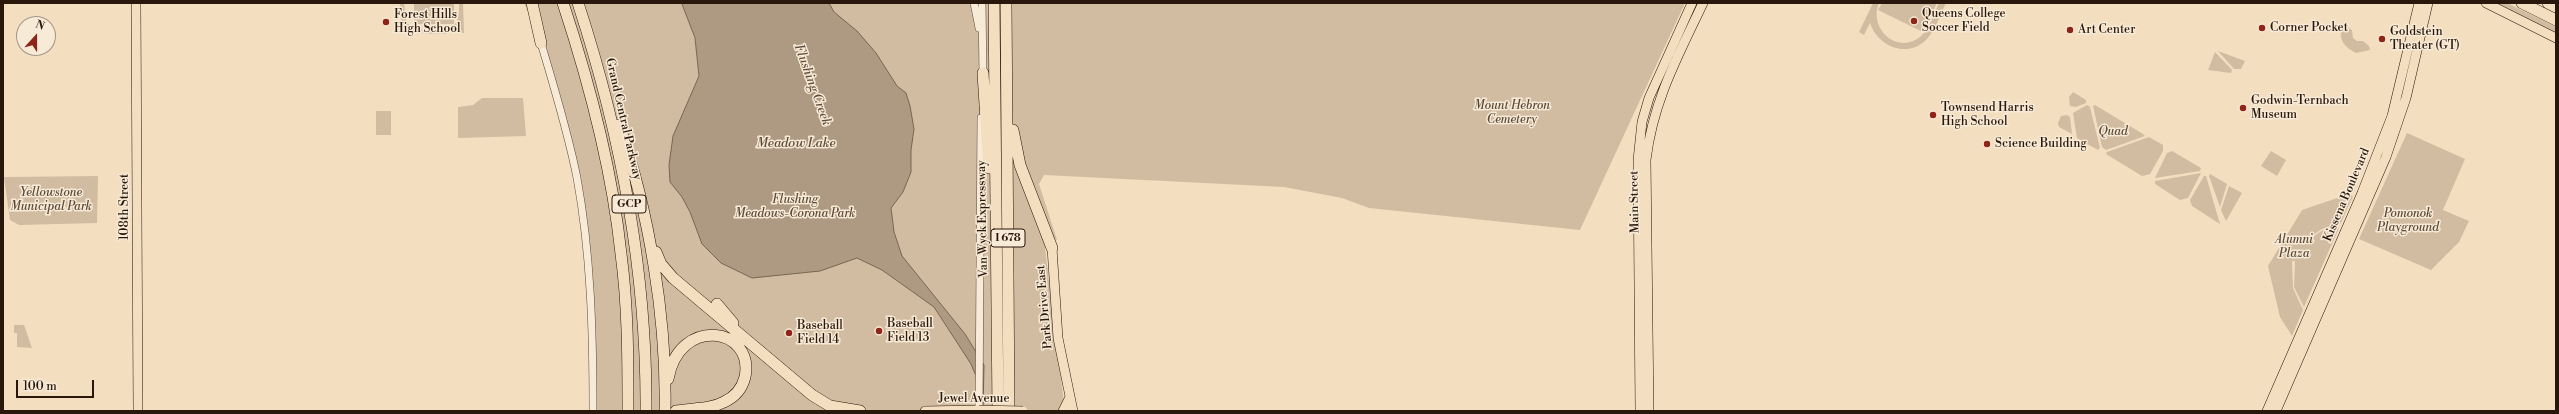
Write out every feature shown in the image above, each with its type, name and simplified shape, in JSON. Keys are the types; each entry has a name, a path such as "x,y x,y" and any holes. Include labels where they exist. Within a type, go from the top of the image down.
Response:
{"highway":[{"path":"532,3 541,43"},
{"name":"Grand Central Parkway","path":"563,3 594,106 616,217 625,291 628,411"},
{"name":"Grand Central Parkway","path":"578,3 617,141 632,222 642,310 646,411"},
{"name":"Van Wyck Expressway","path":"994,3 998,411"},
{"name":"Van Wyck Expressway","path":"1006,3 1010,411"},
{"path":"2522,3 2556,20"},
{"path":"2548,3 2556,7"},
{"path":"592,49 624,140 642,213 660,310 665,408"},
{"path":"1006,65 1018,158 1052,248"},
{"path":"983,73 997,325"},
{"path":"642,213 664,269 821,401 833,407 860,411"},
{"path":"718,304 749,342"},
{"path":"665,408 672,366 686,344 698,336 709,334 723,337 733,343 742,355 745,366 744,380 738,392 716,405 676,411"}],"main road":[{"name":"108th Street","path":"136,3 138,411"},
{"name":"Main Street","path":"1640,411 1638,160 1640,131 1651,92 1692,3"},
{"name":"Main Street","path":"1649,411 1646,160 1650,130 1661,95 1703,3"},
{"name":"Kissena Boulevard","path":"2267,411 2362,193 2390,122 2396,104 2419,3"},
{"name":"Kissena Boulevard","path":"2276,411 2386,157 2406,98 2428,3"},
{"path":"2486,3 2556,38"},
{"name":"Park Drive East","path":"1052,248 1058,338 1073,411"},
{"path":"1063,411 1070,397"},
{"name":"Jewel Avenue","path":"925,411 1023,411"}],"street":[{"path":"974,3 983,49"},
{"path":"979,411 978,288 983,73 982,3"},
{"path":"541,43 574,166 580,198 590,289 593,411"}],"green space":[{"path":"400,3 404,3 406,22 410,25 423,30 438,31 445,30 457,22 459,3 463,3 464,33 459,33 459,26 445,34 413,33 402,22"},
{"path":"414,3 454,3 454,24 414,24"},
{"name":"Flushing Meadows-Corona Park","path":"524,3 1685,3 1580,230 1369,208 1342,198 1284,187 1044,175 1039,184 1057,240 1053,239 1045,248 1065,411 597,411 580,198 541,43"},
{"path":"1873,3 1879,3 1877,13 1881,30 1887,37 1903,43 1912,41 1921,36 1929,25 1939,3 1946,3 1927,39 1919,45 1903,49 1894,48 1887,44 1874,31 1870,23 1864,35 1859,32"},
{"name":"Queens College Soccer Field","path":"1882,3 1937,3 1923,32 1878,10"},
{"path":"2495,3 2507,3 2556,27 2556,33"},
{"path":"2343,24 2352,30 2353,38 2357,41 2363,41 2369,46 2370,50 2356,53 2348,48 2341,38 2341,29"},
{"path":"2218,51 2245,61 2241,69 2234,69"},
{"path":"2215,52 2232,70 2231,73 2208,70"},
{"path":"2073,92 2086,100 2086,103 2076,107 2070,106 2069,97"},
{"path":"482,98 523,98 526,136 458,138 458,107 473,105"},
{"path":"2087,105 2090,107 2100,148 2098,150 2077,138 2073,113"},
{"name":"Quad","path":"2095,105 2145,136 2106,150 2102,147 2093,106"},
{"path":"376,111 391,111 391,135 376,135"},
{"path":"2067,115 2070,117 2072,134 2059,127 2058,123 2061,116"},
{"name":"Pomonok Playground","path":"2407,133 2465,159 2443,210 2469,221 2459,242 2431,270 2359,239"},
{"path":"2149,137 2163,145 2163,151 2150,174 2142,176 2106,154 2107,152"},
{"path":"2172,151 2201,168 2200,171 2155,178 2167,153"},
{"path":"2271,151 2286,160 2277,176 2261,166"},
{"path":"2201,173 2188,198 2180,200 2155,184 2155,181"},
{"path":"2210,174 2227,184 2220,207 2209,176"},
{"name":"Yellowstone Municipal Park","path":"98,176 97,223 19,225 10,220 4,177"},
{"path":"2204,176 2206,176 2220,224 2192,206 2190,200"},
{"path":"2229,186 2242,193 2226,221 2221,210"},
{"name":"Alumni Plaza","path":"2349,194 2353,196 2341,223 2322,229 2307,239 2308,240 2323,230 2339,228 2304,307 2294,287 2295,261 2292,261 2293,288 2303,310 2292,336 2280,317 2268,266 2302,210"},
{"path":"14,325 24,325 32,348 17,347 17,333 14,333"}],"water":[{"name":"Meadow Lake","path":"682,3 829,3 834,12 857,31 876,53 897,86 906,93 914,129 911,150 911,172 903,192 891,208 894,232 902,256 965,334 984,365 983,411 976,376 971,364 934,307 882,270 857,258 820,271 752,278 721,263 702,244 690,212 682,197 670,182 669,165 673,136 699,76 695,38"}],"place":[{"name":"Queens College Soccer Field","path":"1914,21"},
{"name":"Forest Hills High School","path":"386,22"},
{"name":"Corner Pocket","path":"2262,28"},
{"name":"Art Center","path":"2070,30"},
{"name":"Goldstein Theater (GT)","path":"2382,39"},
{"name":"Godwin-Ternbach Museum","path":"2243,108"},
{"name":"Townsend Harris High School","path":"1933,115"},
{"name":"Science Building","path":"1987,144"},
{"name":"Baseball Field 13","path":"879,331"},
{"name":"Baseball Field 14","path":"789,333"}],"water label":[{"name":"Flushing Creek","path":"812,85"}],"park label":[{"name":"Mount Hebron Cemetery","path":"1512,113"}]}
